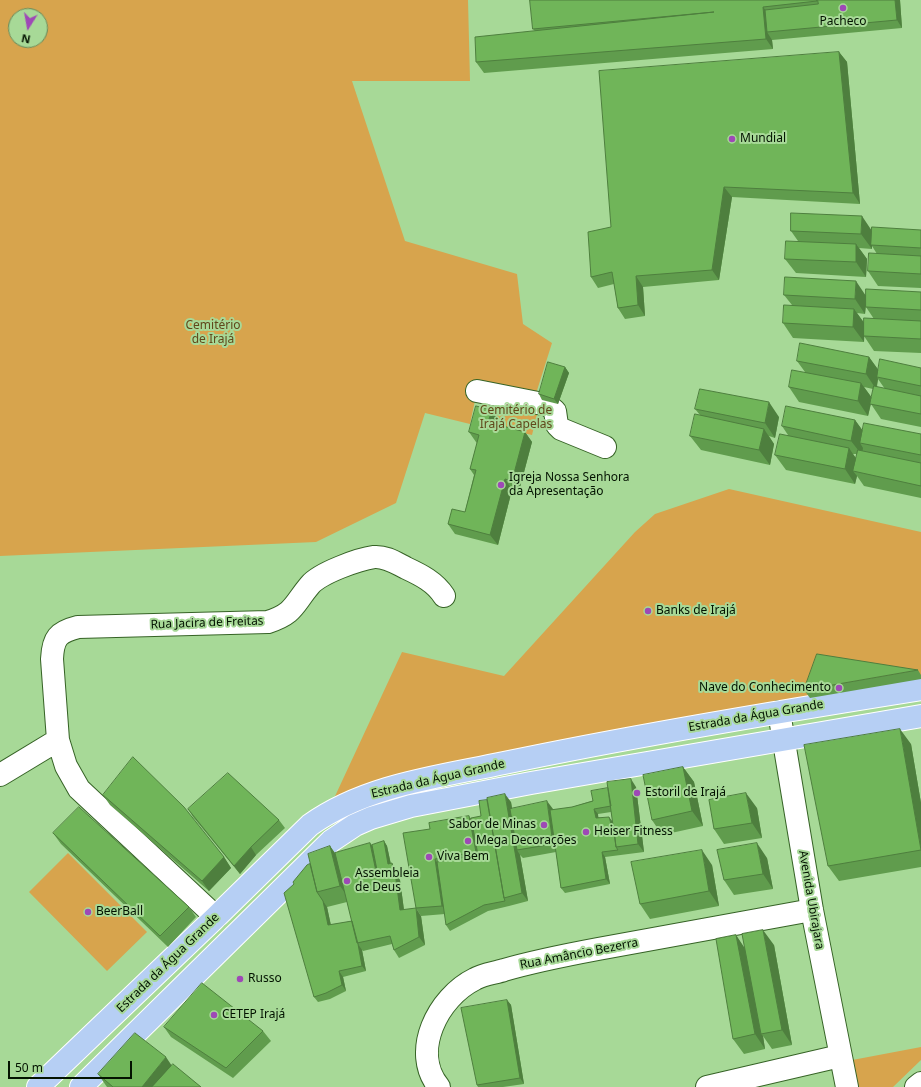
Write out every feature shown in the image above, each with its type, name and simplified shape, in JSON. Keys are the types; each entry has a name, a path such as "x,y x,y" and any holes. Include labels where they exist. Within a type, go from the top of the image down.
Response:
{"main road":[{"name":"Estrada da Água Grande","path":"38,1087 310,825 327,812 381,790 574,749 921,688"},
{"name":"Estrada da Água Grande","path":"81,1087 331,841 355,825 371,818 411,806 531,783 921,716"}],"street":[{"path":"477,391 548,405 555,411 557,425 561,430 605,447"},
{"name":"Rua Jacira de Freitas","path":"58,740 52,646 57,636 67,630 78,627 268,622 283,617 294,608 311,584 322,576 361,560 375,557 388,559 426,578 440,588 444,596"},
{"name":"Avenida Ubirajara","path":"780,712 812,910 847,1087"},
{"path":"0,775 58,740 66,766 79,789 216,917"},
{"name":"Rua Amâncio Bezerra","path":"439,1087 432,1079 426,1053 429,1035 435,1017 451,996 475,979 538,960 812,910"},
{"path":"707,1087 840,1056"},
{"path":"916,1087 921,1083"}],"green space":[{"name":"Cemitério de Irajá","path":"0,0 468,0 470,81 352,81 405,241 517,274 523,324 552,343 534,400 477,391 470,424 425,413 396,503 316,542 0,556"},
{"name":"Cemitério de Irajá Capelas","path":"487,397 538,411 532,435 497,427 500,419 484,414"},
{"path":"729,489 921,532 921,684 330,807 402,652 504,676 635,532 655,514"},
{"name":"BeerBall","path":"68,853 147,932 107,971 29,892"},
{"path":"921,1047 921,1060 893,1087 852,1087 847,1061"}],"building":[{"path":"530,0 817,1 763,7 766,39 476,62 475,37 714,12 533,29"},
{"path":"818,0 895,0 897,20 767,32 765,10 818,4"},
{"name":"Mundial","path":"839,52 853,193 724,187 712,270 636,276 638,305 618,308 612,272 591,277 588,232 611,227 599,71"},
{"path":"791,213 862,216 861,234 791,231"},
{"path":"872,227 921,230 921,248 871,245"},
{"path":"786,241 856,244 856,262 785,259"},
{"path":"869,253 921,256 921,274 868,271"},
{"path":"785,277 856,281 855,299 784,295"},
{"path":"866,289 921,292 921,310 866,307"},
{"path":"784,305 854,309 853,327 783,323"},
{"path":"864,318 921,321 921,339 864,336"},
{"path":"800,343 869,357 866,374 797,361"},
{"path":"880,359 921,368 921,386 877,377"},
{"path":"548,362 565,367 554,399 539,394"},
{"path":"792,370 861,383 858,401 789,387"},
{"path":"874,386 921,396 921,414 870,404"},
{"path":"700,389 769,402 765,423 695,409"},
{"name":"Igreja Nossa Senhora da Apresentação","path":"476,406 492,410 488,422 525,432 512,481 505,479 490,535 448,524 452,509 465,512 476,470 470,469 479,435 469,432"},
{"path":"786,406 855,420 851,441 782,426"},
{"path":"695,414 764,429 759,450 690,436"},
{"path":"864,423 921,434 921,455 860,443"},
{"path":"780,434 849,448 845,469 775,455"},
{"path":"858,450 921,463 921,486 853,471"},
{"path":"817,654 918,670 804,690"},
{"path":"900,729 921,850 828,866 804,745"},
{"path":"133,757 184,807 224,857 202,881 103,795"},
{"path":"683,767 692,811 652,820 643,775"},
{"path":"228,773 279,820 234,866 188,809"},
{"path":"631,779 638,844 616,847 607,782"},
{"path":"608,788 611,806 594,809 596,818 609,817 614,830 616,847 618,850 602,852 606,879 561,888 550,810 572,807 593,801 591,791"},
{"path":"746,793 752,823 714,829 709,800"},
{"path":"505,794 522,893 504,898 487,798"},
{"path":"487,800 505,901 484,905 446,925 437,862 478,855 471,818 481,816 479,801"},
{"path":"547,801 553,844 517,850 510,809"},
{"path":"79,807 189,907 160,936 53,833"},
{"path":"469,816 476,852 435,859 442,906 416,908 403,833 430,829 429,823"},
{"path":"384,841 388,864 392,863 393,872 378,875 372,845"},
{"path":"370,843 377,876 395,872 400,910 416,908 419,937 394,950 390,936 357,943 335,853"},
{"path":"757,843 763,874 724,880 717,850"},
{"path":"330,846 340,886 317,892 308,854"},
{"path":"702,850 709,891 640,904 631,862"},
{"path":"310,864 317,892 323,901 328,925 352,921 362,966 339,971 342,985 314,997 284,893 294,884 293,882 307,865"},
{"path":"763,930 782,1030 761,1034 742,934"},
{"path":"736,935 755,1034 733,1039 716,939"},
{"name":"CETEP Irajá","path":"202,983 263,1031 226,1068 164,1027"},
{"path":"507,1000 520,1078 477,1085 461,1008"},
{"path":"135,1033 166,1057 142,1087 113,1087 98,1074"},
{"path":"173,1064 201,1087 152,1087"}],"place":[{"name":"Pacheco","path":"843,8"},
{"name":"Mundial","path":"732,139"},
{"name":"Igreja Nossa Senhora da Apresentação","path":"501,485"},
{"name":"Banks de Irajá","path":"648,611"},
{"name":"Nave do Conhecimento","path":"839,688"},
{"name":"Estoril de Irajá","path":"637,793"},
{"name":"Sabor de Minas","path":"544,825"},
{"name":"Heiser Fitness","path":"586,832"},
{"name":"Mega Decorações","path":"468,841"},
{"name":"Viva Bem","path":"429,857"},
{"name":"Assembleia de Deus","path":"347,881"},
{"name":"BeerBall","path":"88,912"},
{"name":"Russo","path":"240,979"},
{"name":"CETEP Irajá","path":"214,1015"}]}
